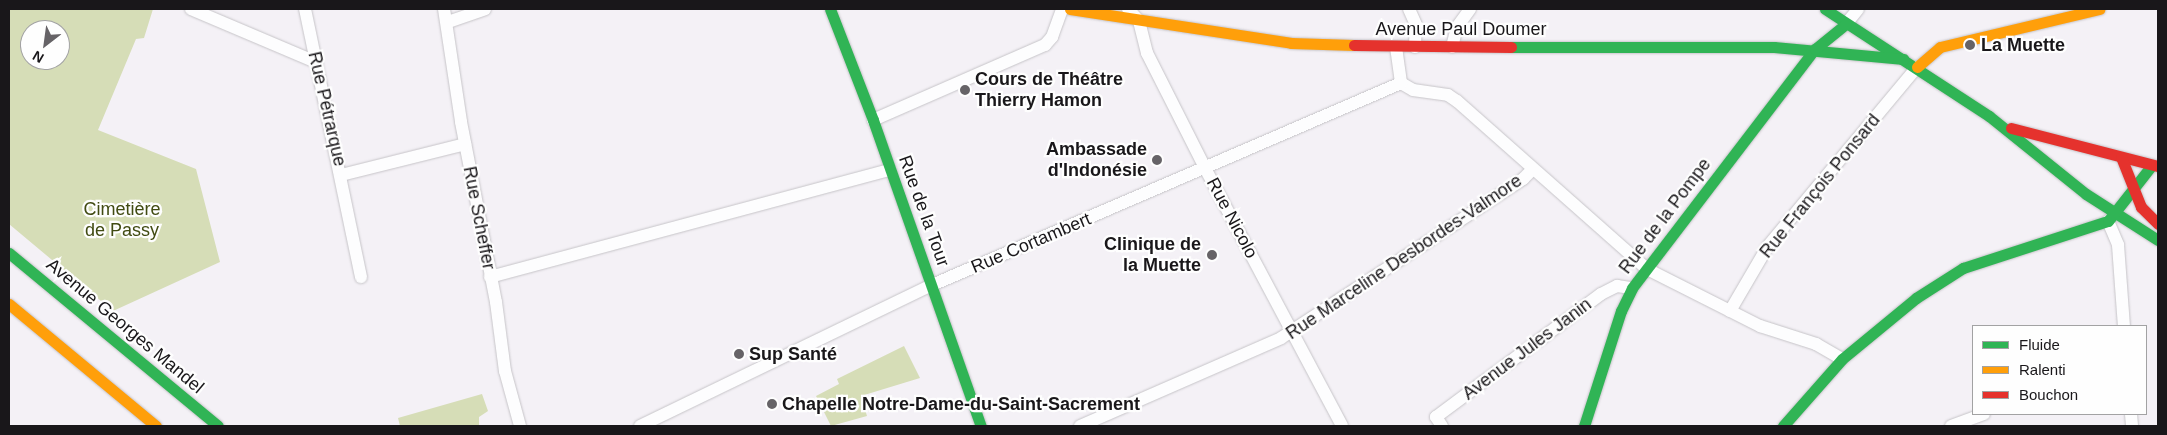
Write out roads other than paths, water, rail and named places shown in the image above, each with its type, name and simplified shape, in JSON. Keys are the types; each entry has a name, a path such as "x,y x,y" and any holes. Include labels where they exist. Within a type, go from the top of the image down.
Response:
{"main road":[{"name":"Rue de la Tour","path":"830,9 873,120 981,426"},
{"name":"Avenue Paul Doumer","path":"1070,9 1291,44 1396,47 1815,49"},
{"path":"1825,9 1867,38 1917,67 1989,116 2112,217 2158,240"},
{"path":"1917,67 1940,48 2100,9"},
{"path":"1815,49 1846,24"},
{"path":"1815,49 1841,38 1867,38"},
{"path":"1815,49 1837,55 1903,59"},
{"name":"Rue de la Pompe","path":"1584,426 1621,312 1632,288 1815,49"},
{"path":"1989,116 2028,134 2121,157 2156,162"},
{"path":"2121,157 2142,207 2158,224"},
{"path":"1783,426 1842,358 1916,298 1962,268 2112,217 2156,162"},
{"name":"Avenue Georges Mandel","path":"9,253 218,426"},
{"path":"9,304 156,426"}],"street":[{"path":"191,9 316,62"},
{"name":"Rue Pétrarque","path":"305,9 341,175 465,144"},
{"name":"Rue Scheffer","path":"444,9 448,22 465,144 490,277 504,372 520,426"},
{"path":"448,22 485,9"},
{"path":"873,120 1045,45 1052,37 1062,9"},
{"path":"1128,9 1140,21 1148,9"},
{"path":"1410,9 1416,25 1415,47"},
{"path":"1452,47 1457,27 1470,9"},
{"path":"1846,24 1858,9"},
{"path":"2054,9 2068,17"},
{"name":"Rue Nicolo","path":"1140,21 1147,52 1205,168 1342,426"},
{"path":"1396,47 1401,84 1413,90 1448,95 1646,269 1789,338 1816,344 1842,358"},
{"name":"Rue François Ponsard","path":"1730,311 1768,246 1917,67"},
{"name":"Rue Cortambert","path":"640,426 932,286 1401,84"},
{"name":"Rue Marceline Desbordes-Valmore","path":"1080,426 1293,332 1523,179 1533,169"},
{"path":"490,277 890,170"},
{"path":"341,175 361,277"},
{"path":"2112,217 2118,245 2124,325"},
{"name":"Avenue Jules Janin","path":"1442,426 1436,417 1601,294 1617,286 1632,288"},
{"path":"1951,426 1981,415"}],"place":[{"name":"La Muette","path":"1970,45"},
{"name":"Cours de Théâtre Thierry Hamon","path":"965,90"},
{"name":"Ambassade d'Indonésie","path":"1157,160"},
{"name":"Clinique de la Muette","path":"1212,255"},
{"name":"Sup Santé","path":"739,354"},
{"name":"Chapelle Notre-Dame-du-Saint-Sacrement","path":"772,404"}],"park label":[{"name":"Cimetière de Passy","path":"122,220"}]}
